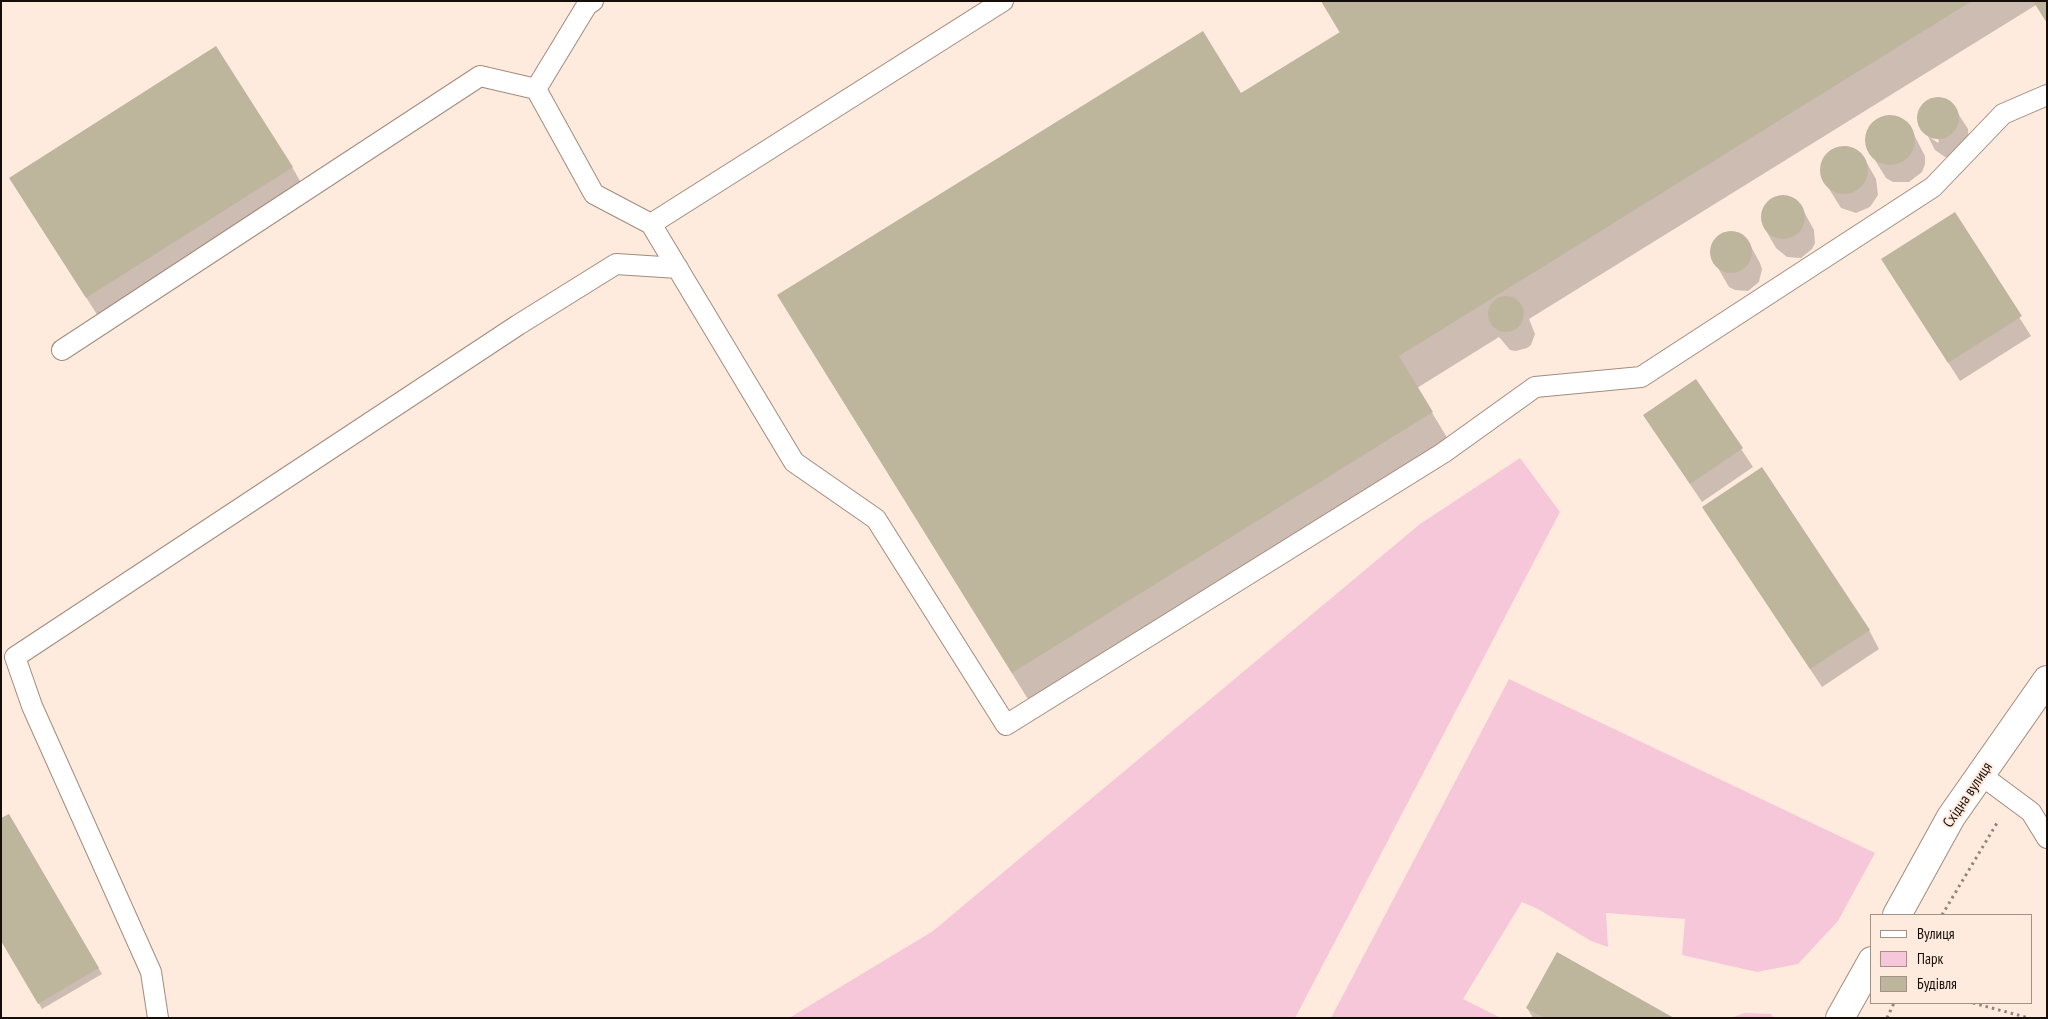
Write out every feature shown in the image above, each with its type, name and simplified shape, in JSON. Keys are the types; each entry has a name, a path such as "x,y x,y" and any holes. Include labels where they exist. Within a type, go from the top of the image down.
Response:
{"main road":[{"name":"Східна вулиця","path":"1898,914 1951,817 2047,680"},
{"path":"1840,1018 1870,964"}],"lane":[{"path":"536,88 587,5 593,1"},
{"path":"651,224 1003,1"},
{"path":"62,350 480,76 536,88 594,194 651,224 794,462 876,519 1006,725 1443,453 1535,387 1641,377 1933,187 2003,114 2047,95"},
{"path":"158,1018 152,972 32,706 15,658 510,331 616,264 678,268"},
{"path":"1980,775 2031,812 2047,838"}],"path":[{"path":"1943,914 1998,822"},
{"path":"1887,1018 1894,1004"},
{"path":"1977,1004 2029,1018"}],"green space":[{"path":"1520,458 1560,512 1295,1018 789,1018 933,931 1420,524"},
{"path":"1509,679 1875,853 1838,921 1798,964 1757,972 1682,955 1685,919 1606,913 1608,947 1591,941 1538,909 1522,902 1463,999 1501,1018 1331,1018"},
{"path":"1745,1013 1771,1014 1774,1018 1730,1018"}],"building":[{"path":"1321,1 1972,1 1399,356 1433,412 1012,673 777,295 1203,31 1241,93 1340,32"},
{"path":"2033,1 2047,1 2047,23"},
{"path":"216,46 293,167 86,298 9,178"},
{"path":"1938,97 1953,103 1959,118 1953,133 1938,139 1923,133 1917,118 1923,103"},
{"path":"1890,115 1904,119 1911,126 1915,140 1911,154 1904,161 1890,165 1876,161 1869,154 1865,140 1869,126 1876,119"},
{"path":"1839,146 1849,146 1858,150 1864,156 1867,161 1867,179 1858,190 1849,194 1839,194 1830,190 1824,184 1820,175 1820,165 1824,156 1830,150"},
{"path":"1787,195 1799,201 1804,208 1804,226 1799,233 1792,238 1779,239 1771,236 1764,229 1761,213 1764,205 1771,198"},
{"path":"1955,212 2022,316 1948,363 1881,259"},
{"path":"1735,231 1743,234 1749,240 1752,252 1749,264 1743,270 1727,273 1719,270 1713,264 1710,248 1713,240 1719,234"},
{"path":"1506,296 1513,297 1519,301 1523,307 1523,321 1519,327 1513,331 1506,332 1499,331 1493,327 1489,321 1488,314 1489,307 1493,301 1499,297"},
{"path":"1696,379 1743,448 1690,484 1643,415"},
{"path":"1762,467 1870,630 1810,669 1702,507"},
{"path":"9,814 99,968 38,1004 1,941 1,818"},
{"path":"1557,952 1674,1018 1544,1018 1526,1008"}]}
